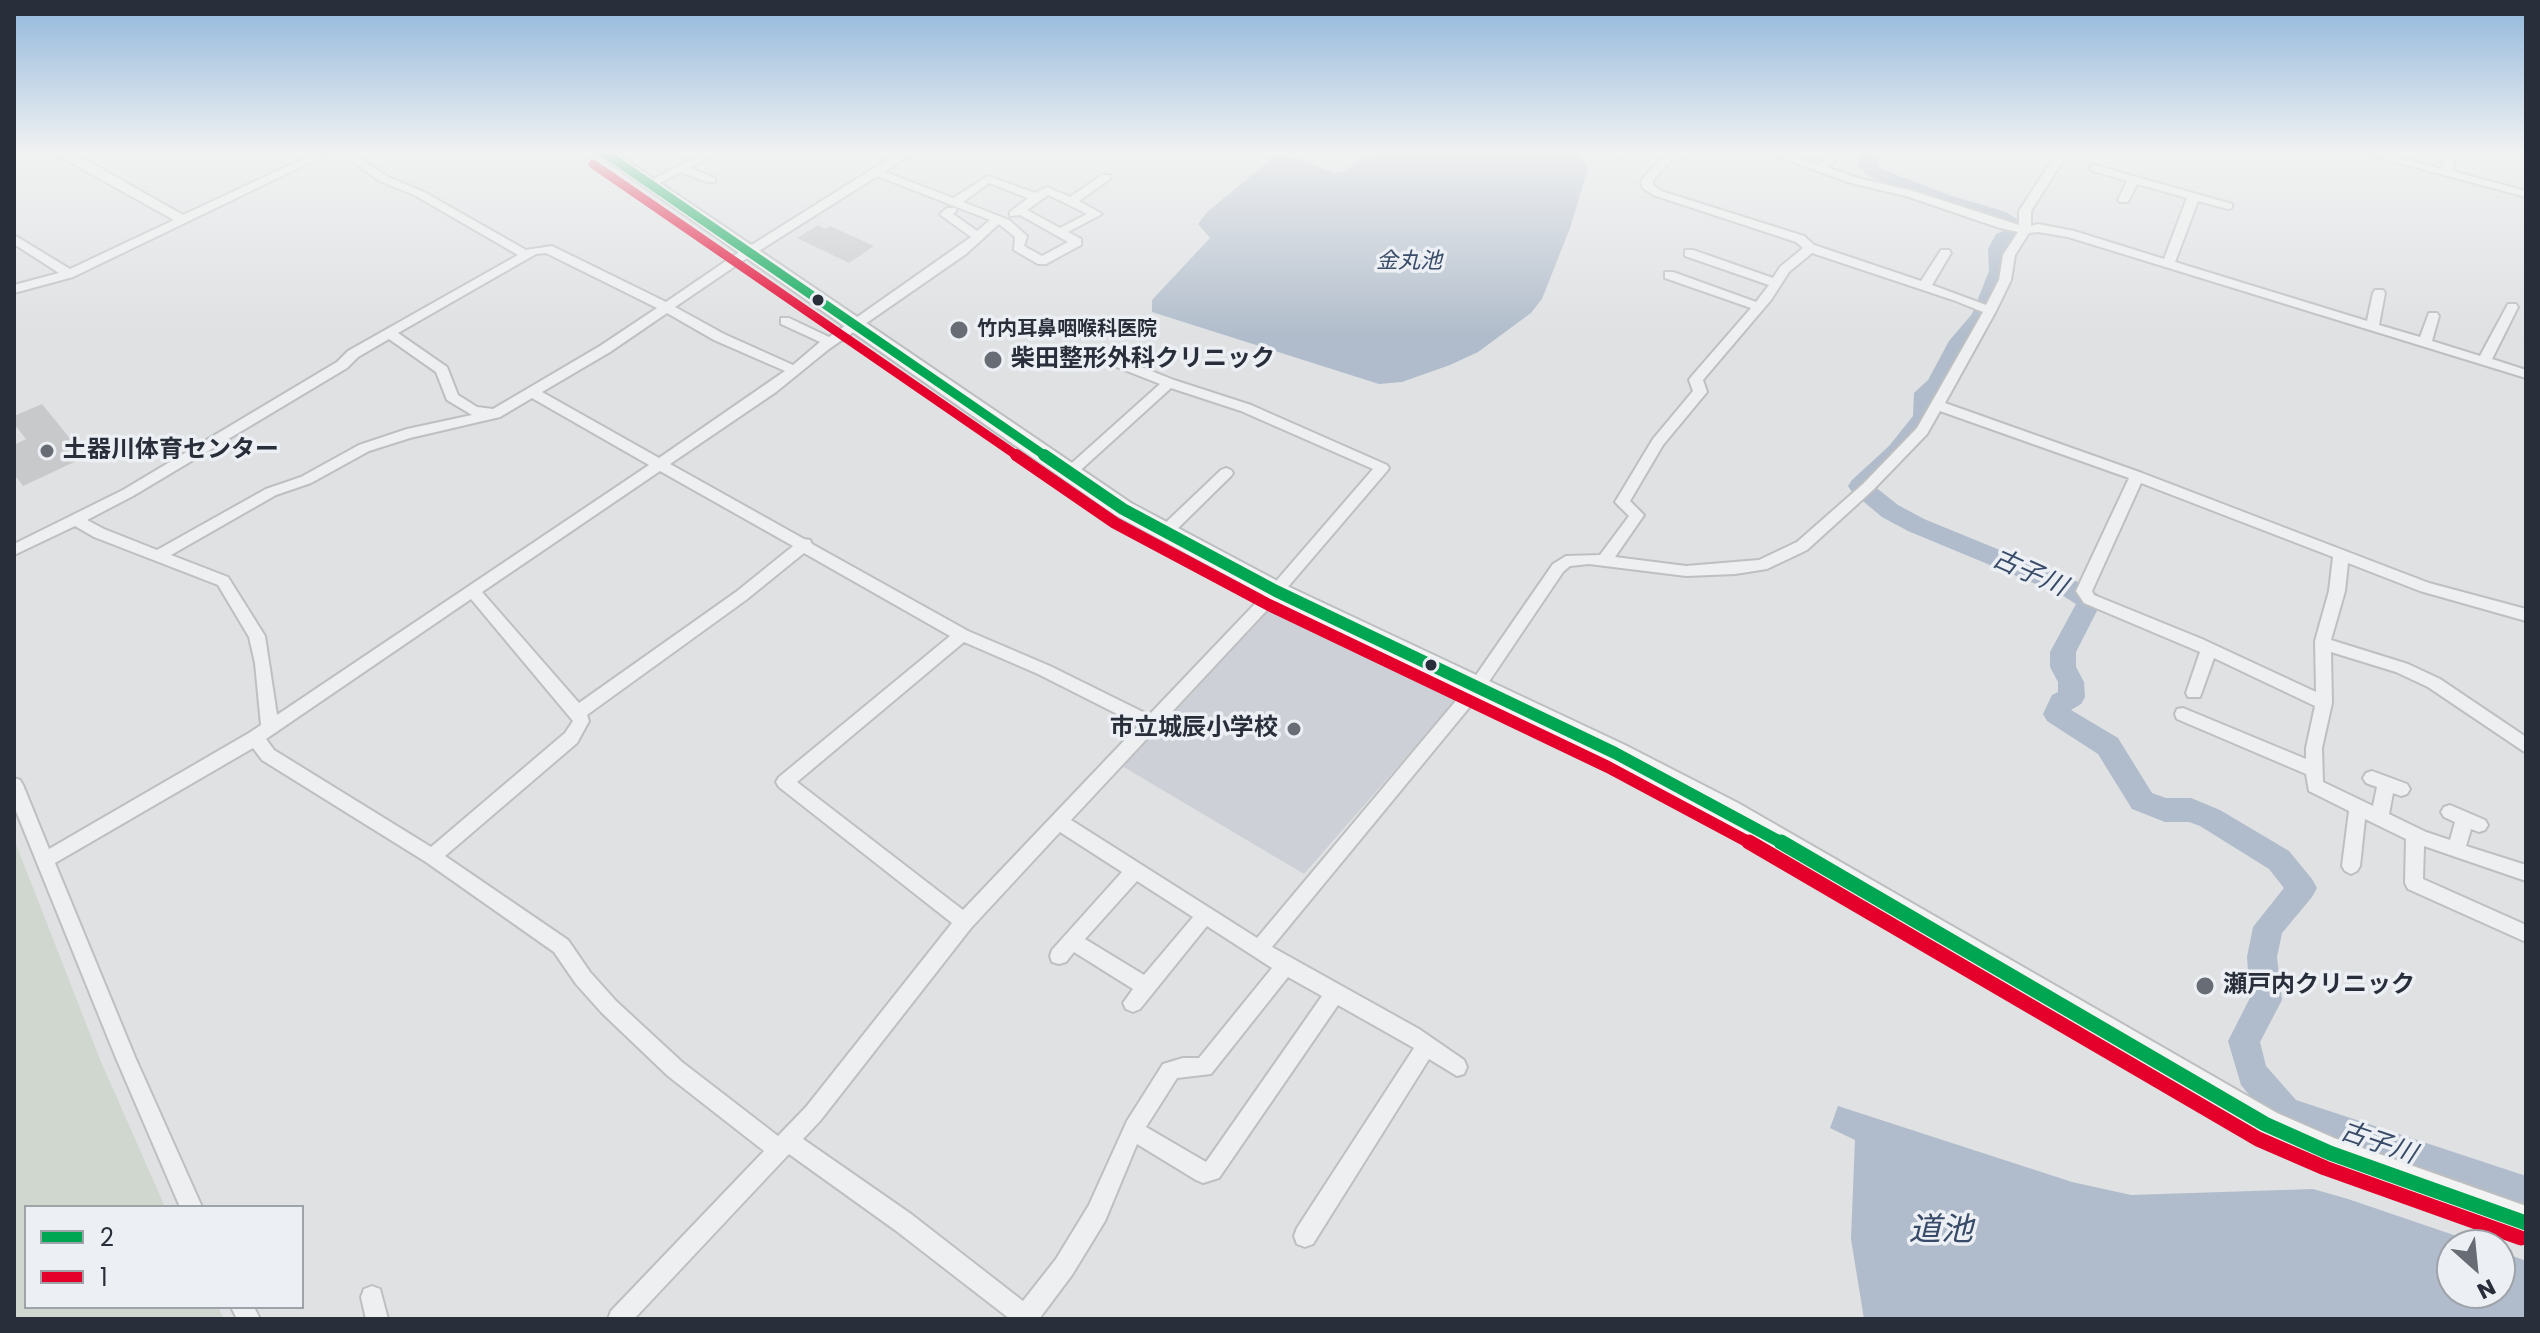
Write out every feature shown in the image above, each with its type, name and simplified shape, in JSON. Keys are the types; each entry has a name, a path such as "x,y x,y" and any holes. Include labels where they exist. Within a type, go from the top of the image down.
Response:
{"main road":[{"path":"693,213 1069,473 1165,532 1276,591 1615,753 1728,811 2265,1124 2330,1153 2526,1223"}],"street":[{"path":"171,213 181,219"},
{"path":"14,289 69,274 194,213"},
{"path":"454,213 525,254"},
{"path":"160,555 271,492 306,480 364,448 407,434 495,414 605,349 664,306 810,213"},
{"path":"947,213 978,237"},
{"path":"978,213 1000,220 1021,236 1018,247 1042,261 1077,242 1025,213"},
{"path":"45,860 263,732 771,389 830,342 1013,213"},
{"path":"1060,232 1094,213"},
{"path":"1721,213 1800,239 1810,248 1989,311"},
{"path":"1967,213 2023,230 2038,228 2070,234 2526,374"},
{"path":"1259,949 1476,688 1558,568 1575,559 1686,571 1735,569 1783,557 1802,546 1905,451 1938,405 2005,280 2009,255 2023,230 2025,213"},
{"path":"2168,264 2187,213"},
{"path":"14,239 69,274"},
{"path":"1604,561 1637,515 1622,502 1658,442 1700,392 1696,380 1759,307 1784,270 1810,248"},
{"path":"14,550 128,493 342,365 353,354 512,265 525,254 548,249 719,337 794,370"},
{"path":"1689,253 1776,283"},
{"path":"1924,287 1945,253"},
{"path":"1669,275 1759,307"},
{"path":"2372,326 2379,293"},
{"path":"2484,361 2512,307"},
{"path":"2425,343 2433,316"},
{"path":"785,321 830,342"},
{"path":"389,333 442,370 452,397 459,403 474,411 495,414"},
{"path":"619,1319 784,1145 964,922 1276,591 1382,468 1246,408 1109,359"},
{"path":"1069,473 1169,383"},
{"path":"533,393 962,635 1044,670 1149,723"},
{"path":"1938,405 2137,476 2425,587 2526,615"},
{"path":"1165,532 1226,473"},
{"path":"2137,476 2084,591 2098,605 2209,649 2324,703"},
{"path":"74,519 99,533 223,581 257,636 263,663 263,732 268,755 432,857 561,946 583,978 609,1007 675,1069 903,1222 1026,1318 1064,1267 1097,1213 1133,1130 1170,1071 1183,1067 1204,1067 1285,966"},
{"path":"578,713 741,596 805,544"},
{"path":"2341,555 2337,591 2323,643 2324,703 2314,748 2315,786 2415,835 2526,873"},
{"path":"432,857 571,738 581,721 578,713 473,591"},
{"path":"962,635 785,782 964,922"},
{"path":"2323,643 2402,668 2434,683 2526,746"},
{"path":"2194,693 2209,649"},
{"path":"2183,714 2314,770"},
{"path":"2380,817 2387,783"},
{"path":"14,785 190,1205"},
{"path":"2351,866 2358,807"},
{"path":"2456,851 2464,819"},
{"path":"1058,821 1285,966 1426,1046 1457,1067"},
{"path":"2415,835 2414,883 2526,934"},
{"path":"1135,870 1066,949 1139,995 1205,915"},
{"path":"1133,1130 1203,1173 1212,1171 1335,993"},
{"path":"1305,1236 1426,1046"}],"shaded area":[{"name":"市立城辰小学校","path":"1278,598 1463,692 1304,874 1122,766"},
{"path":"14,839 99,1057 164,1205 24,1205 24,1309 219,1309 224,1319 14,1319"}],"water":[{"name":"金丸池","path":"1206,213 1574,213 1542,299 1531,313 1478,352 1402,382 1379,384 1152,312 1152,300 1210,238 1198,224"},
{"name":"道池","path":"1838,1106 2072,1182 2131,1195 2313,1189 2436,1229 2436,1309 2516,1309 2516,1257 2526,1261 2526,1319 1864,1319 1851,1239 1855,1140 1830,1128"}],"building":[{"path":"818,225 826,229 830,226 874,246 849,263 797,238"},
{"name":"土器川体育センター","path":"42,404 85,457 23,486 14,474 14,445 26,439 14,424 14,416"}],"waterway":[{"name":"古子川","path":"1990,213 2013,225 2015,233 2003,238 1998,249 1999,271 1981,316 1959,341 1937,384 1925,393 1924,417 1897,451 1860,486 1890,511 1916,525 2069,588 2090,601 2063,652 2063,667 2071,682 2072,697 2061,702 2056,714 2108,746 2142,801 2165,810 2191,810 2210,818 2279,860 2302,888 2268,927 2262,957 2266,1000 2244,1041 2252,1074 2285,1113 2526,1193"}],"transit line":[{"name":"1","path":"665,213 1115,523 1269,605 1608,767 1720,825 2258,1139 2325,1168 2521,1238"},
{"name":"2","path":"693,213 1123,509 1276,591 1615,753 1728,811 2265,1124 2330,1153 2526,1223"}],"place":[{"name":"竹内耳鼻咽喉科医院","path":"959,330"},
{"name":"柴田整形外科クリニック","path":"993,360"},
{"name":"土器川体育センター","path":"47,451"},
{"name":"市立城辰小学校","path":"1294,729"},
{"name":"瀬戸内クリニック","path":"2205,986"}]}
